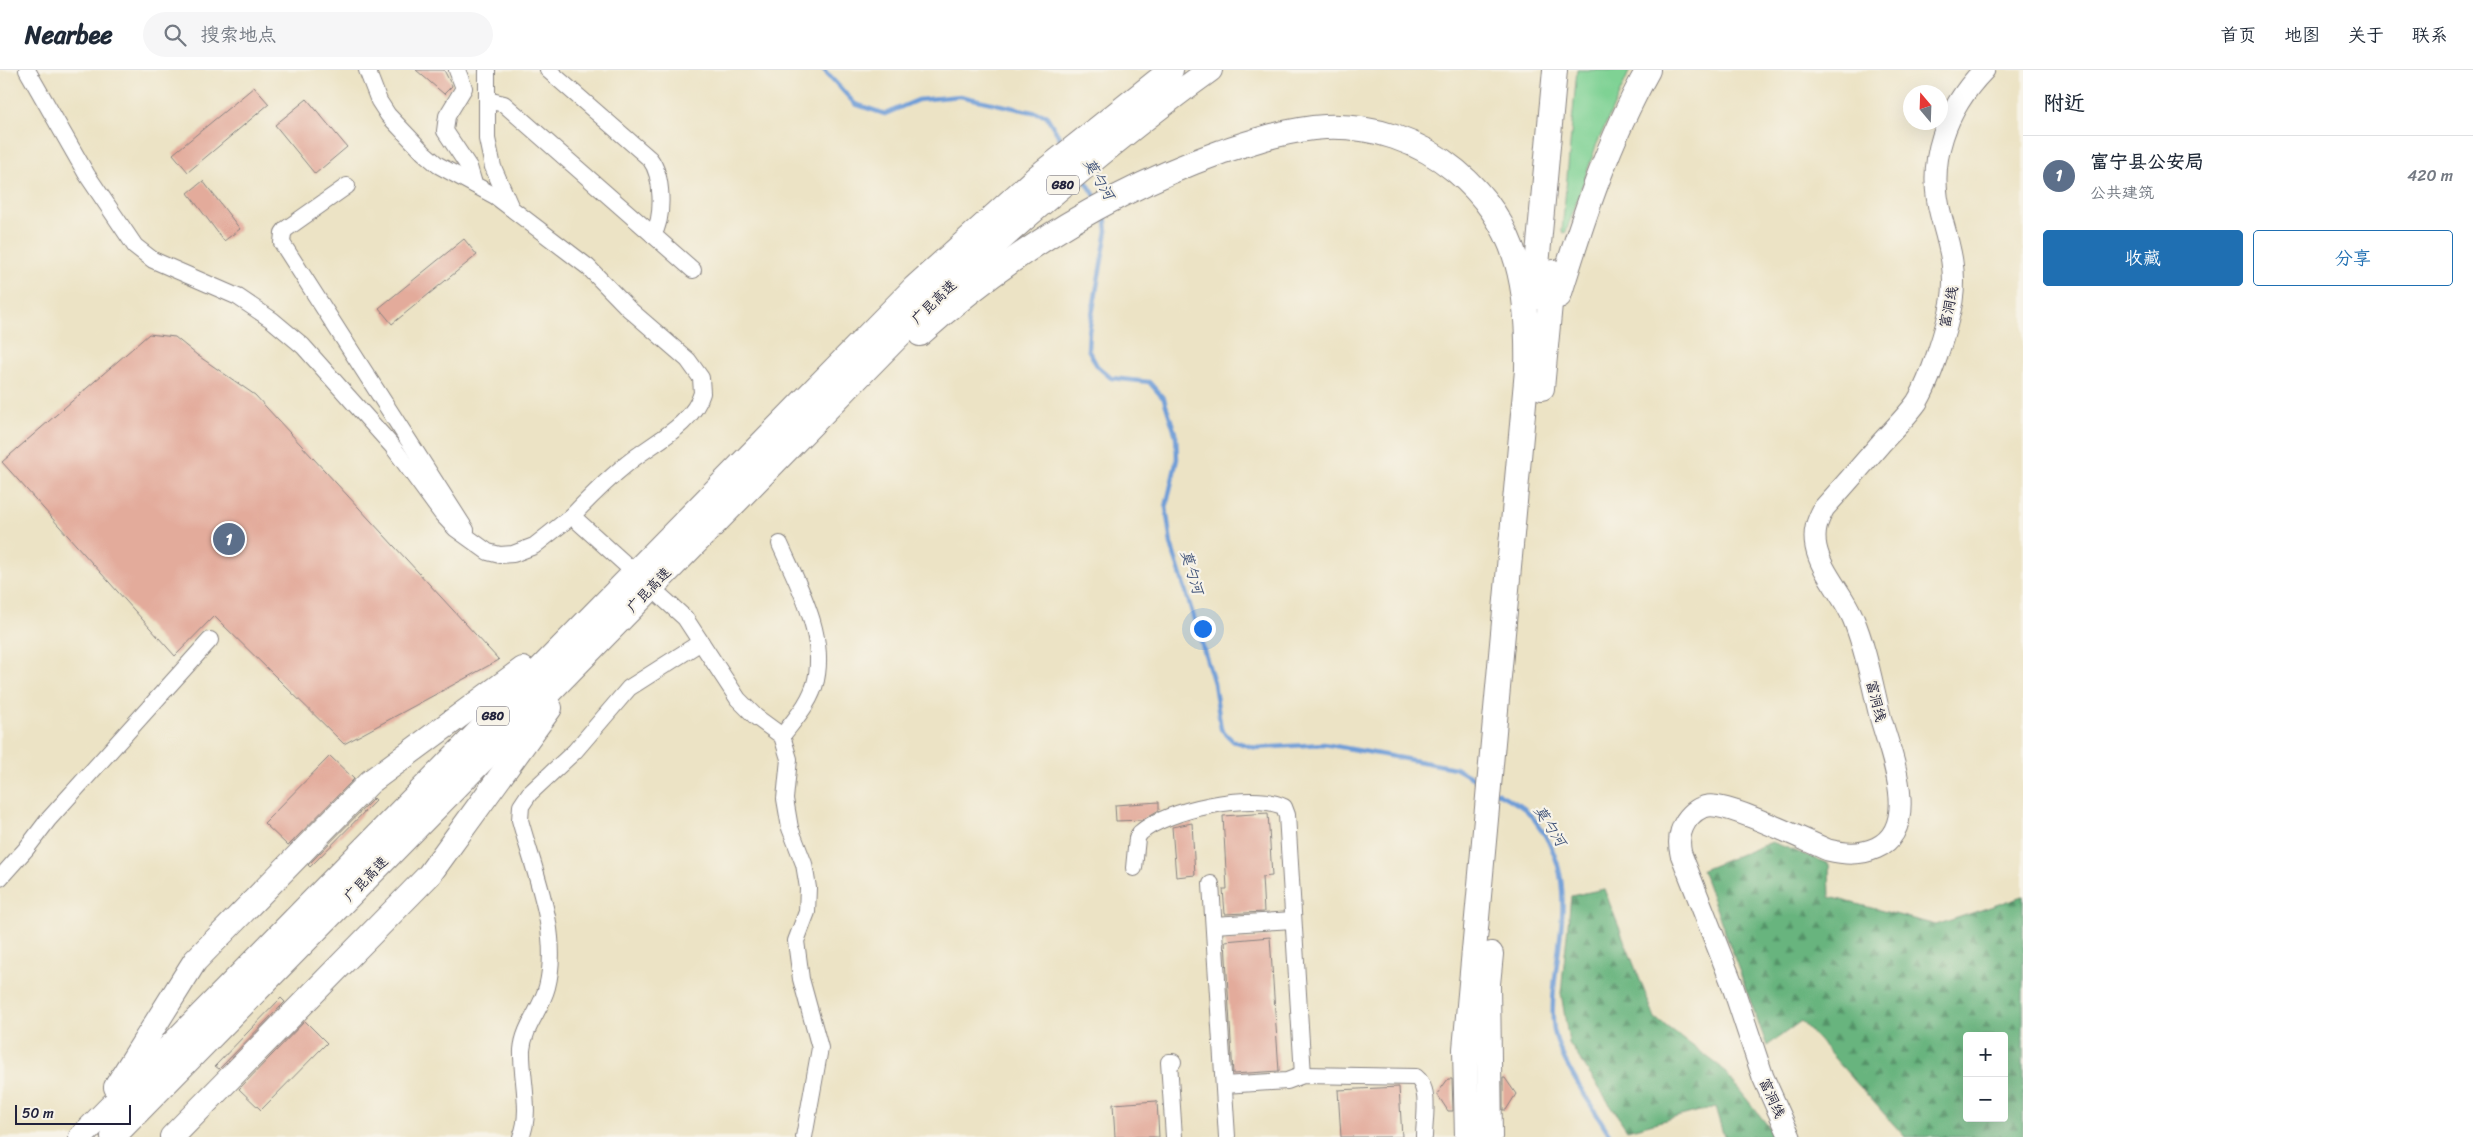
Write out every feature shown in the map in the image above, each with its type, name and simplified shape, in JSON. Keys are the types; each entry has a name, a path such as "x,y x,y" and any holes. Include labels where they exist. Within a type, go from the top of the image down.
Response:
{"highway":[{"name":"广昆高速","path":"113,1137 922,309 1037,177 1171,70"},
{"name":"广昆高速","path":"87,1131 582,625 922,309 1052,194 1115,142 1210,70"},
{"path":"1467,1137 1465,1049 1492,851 1535,375 1555,70"},
{"path":"1535,375 1571,70"},
{"path":"1535,375 1587,208 1618,130 1648,70"},
{"path":"922,309 1002,268 1076,219 1156,178 1218,153 1297,130 1348,127 1369,130 1411,143 1448,164 1480,194 1494,211 1514,249 1525,291 1535,375"},
{"path":"87,1131 195,961 316,837 370,782 582,625"},
{"path":"172,1137 429,875 599,641"},
{"path":"1490,1137 1488,984 1492,851"}],"main road":[{"name":"富洞线","path":"1790,1137 1763,1077 1734,988 1681,854 1681,830 1689,817 1701,808 1708,806 1732,810 1828,850 1842,853 1856,854 1871,850 1884,844 1894,834 1899,821 1899,789 1860,638 1844,600 1821,562 1814,535 1817,521 1824,508 1910,412 1924,388 1948,320 1954,286 1952,250 1937,196 1939,144 1944,128 1967,89 1984,70"}],"street":[{"path":"27,70 87,175 135,246 153,260 238,297 272,320 303,346 393,447 442,514 467,537 488,552 500,555 513,554 534,546 572,516 596,490 628,463 676,427 692,412 700,400 702,386 697,371 688,360 629,309 588,267 474,184 438,165 398,128 379,101 367,70"},
{"path":"457,70 464,88 447,116 445,131 469,168 474,184"},
{"path":"487,70 487,139 493,167 512,210"},
{"path":"548,70 656,167 659,176 659,221 653,235"},
{"path":"487,100 504,104 693,270"},
{"path":"347,186 286,229 282,233 282,243 465,526 467,537"},
{"path":"572,516 685,618 738,699 756,717 782,736 788,759 785,799 788,818 804,864 808,888 807,912 796,941 802,979 820,1048 804,1137"},
{"path":"780,544 811,618 819,656 816,682 804,707 782,736"},
{"path":"0,878 26,849 48,820 210,640"},
{"path":"521,1137 526,1112 522,1076 522,1048 528,1024 547,989 551,968 551,946 546,916 520,820 521,806 530,794 575,751 629,688 701,642"},
{"path":"1134,868 1137,838 1140,833 1180,813 1200,806 1238,802 1280,805 1284,807 1287,815 1303,1075"},
{"path":"1212,884 1227,1137"},
{"path":"1214,925 1293,920"},
{"path":"1173,1062 1169,1062 1174,1137"},
{"path":"1224,1085 1287,1081 1303,1075 1416,1077 1420,1080 1424,1090 1424,1137"}],"green space":[{"path":"1577,70 1630,70 1596,146 1566,232 1564,233 1562,231"},
{"path":"1772,842 1829,864 1830,897 1936,925 2023,896 2023,1137 1905,1137 1801,1021 1767,1046 1702,870"},
{"path":"1604,889 1655,1018 1721,1067 1777,1137 1724,1137 1715,1107 1627,1130 1569,1043 1561,993 1571,896"}],"building":[{"path":"416,70 444,70 452,86 444,94"},
{"path":"254,87 269,104 188,172 173,154"},
{"path":"307,99 347,147 315,174 275,125"},
{"path":"203,181 240,229 224,241 188,193"},
{"path":"464,239 477,255 392,324 379,308"},
{"path":"149,334 175,337 197,355 255,395 499,660 344,744 214,616 175,656 2,462"},
{"path":"330,756 354,779 288,846 264,823"},
{"path":"374,798 376,800 310,867 308,865"},
{"path":"1159,802 1159,810 1142,820 1116,821 1115,805"},
{"path":"1268,813 1272,876 1262,877 1264,912 1225,914 1223,889 1227,889 1223,816"},
{"path":"1192,823 1195,875 1176,877 1172,827"},
{"path":"1270,937 1279,1071 1233,1074 1225,941"},
{"path":"281,998 285,1002 219,1069 215,1066"},
{"path":"305,1021 327,1043 261,1110 239,1089"},
{"path":"1503,1078 1505,1078 1516,1094 1506,1110 1503,1110"},
{"path":"1448,1079 1452,1079 1453,1111 1448,1111 1437,1094"},
{"path":"1399,1087 1402,1137 1341,1137 1338,1090"},
{"path":"1157,1101 1159,1137 1115,1137 1113,1104"}],"waterway":[{"name":"莫勺河","path":"824,70 855,104 885,114 918,100 960,96 1046,115 1064,145"},
{"name":"莫勺河","path":"1084,178 1097,199"},
{"name":"莫勺河","path":"1105,212 1107,231 1089,331 1088,349 1097,366 1111,378 1149,382 1164,399 1176,436 1177,459 1166,507 1171,544 1214,683 1221,729 1233,741 1256,748 1324,744 1455,768 1483,784"},
{"name":"莫勺河","path":"1496,792 1528,812 1552,849 1559,868 1563,906 1553,1000 1554,1030 1557,1043 1570,1070 1611,1137"}],"place":[{"name":"富宁县公安局","path":"229,539"}]}
